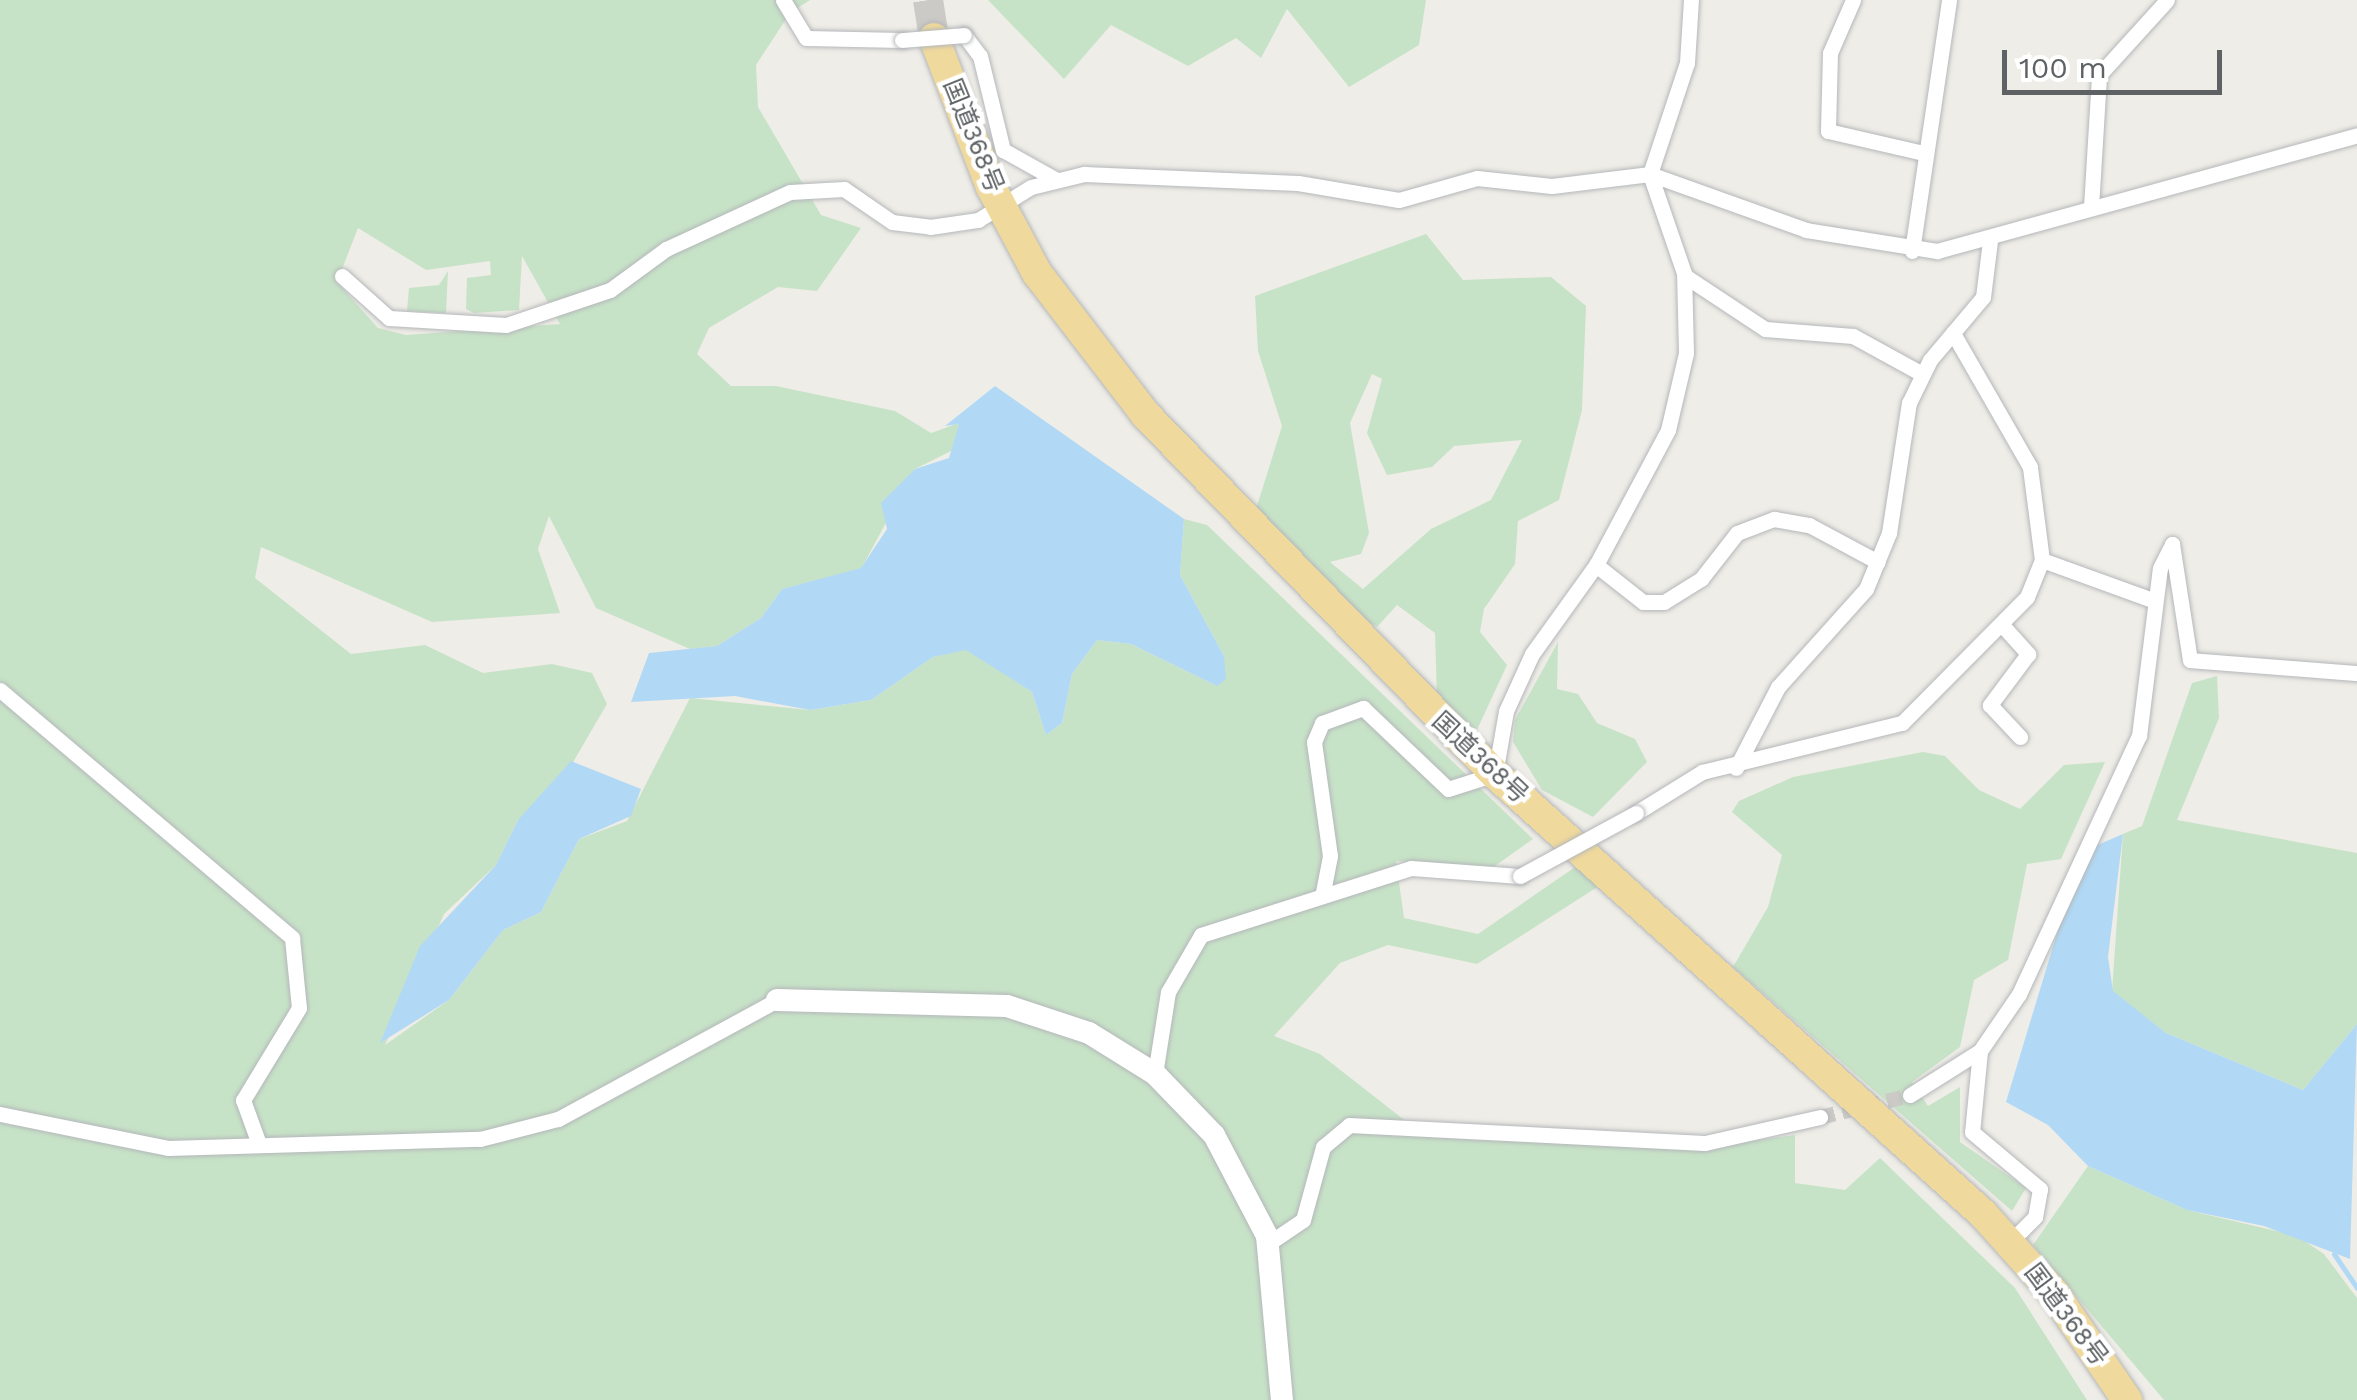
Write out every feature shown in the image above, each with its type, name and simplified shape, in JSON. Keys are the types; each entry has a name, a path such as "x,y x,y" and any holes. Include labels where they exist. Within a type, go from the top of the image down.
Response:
{"highway":[{"name":"国道368号","path":"949,36 1000,205 1080,340 1132,400 1494,774 2010,1242 2128,1400"}],"street":[{"path":"784,0 806,38 902,40 949,36 980,56 1004,150 1054,179"},
{"path":"1323,892 1330,856 1314,742 1341,709 1381,721 1441,786 1494,774 1506,711 1532,654 1596,566 1643,485 1680,392 1685,276 1650,174 1687,63 1691,0"},
{"path":"1853,0 1830,52 1828,131 1923,154"},
{"path":"1912,250 1923,154 1949,0"},
{"path":"2091,207 2099,75 2168,0"},
{"path":"342,276 388,318 506,326 610,290 666,249 790,192 844,188 892,222 930,226 978,220 1054,179 1240,179 1399,200 1477,178 1552,186 1650,174 1806,230 1912,250 1990,240 2091,207 2357,135"},
{"path":"1736,768 1778,687 1845,620 1878,562 1889,532 1892,465 1922,374 1983,298 1990,240"},
{"path":"1685,276 1765,329 1853,336 1922,374"},
{"path":"1155,1074 1168,992 1190,941 1323,892 1423,866 1520,876 1702,772 1736,768 1902,723 2004,626 2042,560 2030,467 1953,332"},
{"path":"1596,566 1643,602 1664,602 1701,579 1736,534 1774,518 1809,525 1878,562"},
{"path":"1910,1096 1980,1051 2012,1008 2139,736 2155,601 2172,544 2190,660 2357,672"},
{"path":"2042,560 2155,601"},
{"path":"2004,626 2028,654 1990,705 2020,737"},
{"path":"0,690 292,938 299,1008 243,1100 259,1144"},
{"path":"0,1114 118,1144 444,1141 536,1127 777,1000 1007,1006 1089,1033 1155,1074 1214,1136 1269,1243 1282,1400"},
{"path":"1980,1051 1972,1132 2040,1189 2035,1217 2010,1242"},
{"path":"1269,1243 1303,1220 1323,1147 1350,1125 1705,1143 1820,1117"}],"green space":[{"path":"0,0 810,0 790,13 756,65 758,107 821,215 861,228 817,291 778,287 709,328 697,354 731,386 776,386 895,411 931,433 959,423 955,449 915,469 861,569 782,589 761,618 717,646 690,649 596,608 549,516 538,549 560,613 432,622 261,547 255,578 351,654 425,645 483,673 552,664 592,673 607,704 562,781 518,820 496,865 444,914 385,1045 449,1000 503,930 541,912 579,839 627,821 690,698 810,710 871,700 933,657 967,649 1032,692 1046,735 1062,723 1072,674 1097,640 1131,644 1217,686 1224,656 1180,575 1184,519 1207,525 1533,839 1492,868 1396,861 1404,918 1478,934 1578,865 1599,886 1477,964 1388,945 1340,963 1274,1036 1320,1054 1426,1137 1688,1150 1795,1135 1795,1183 1845,1190 1880,1158 2015,1288 2087,1400 0,1400","holes":["358,228 426,270 490,261 491,275 467,278 466,309 474,313 519,310 522,256 560,324 406,335 378,328 337,282"]},
{"path":"988,0 1426,0 1419,45 1349,87 1287,9 1261,58 1236,38 1188,66 1111,25 1064,79"},
{"path":"1426,234 1463,280 1551,277 1586,306 1582,410 1559,500 1518,521 1515,564 1484,609 1480,632 1507,665 1476,732 1437,698 1435,633 1397,605 1377,627 1366,621 1256,509 1282,426 1258,351 1255,296","holes":["1372,374 1382,379 1367,433 1387,475 1432,467 1454,446 1522,440 1491,500 1431,529 1363,589 1330,562 1361,554 1369,533 1350,423"]},
{"path":"448,271 446,313 407,311 409,288 439,285"},
{"path":"1558,642 1557,689 1578,694 1597,723 1635,739 1647,762 1593,817 1542,790 1513,742 1515,720"},
{"path":"2217,676 2219,718 2177,820 2357,853 2357,1024 2303,1090 2166,1033 2112,991 2123,834 2142,826 2192,683"},
{"path":"1923,752 1945,756 1979,790 2020,809 2064,765 2105,762 2061,859 2027,864 2008,960 1974,980 1960,1047 1912,1082 1928,1106 1960,1087 1960,1142 2026,1188 2012,1211 1733,967 1768,907 1782,855 1732,812 1739,801 1793,777"},
{"path":"2088,1166 2187,1210 2297,1236 2324,1254 2357,1298 2357,1400 2164,1400 2033,1245"}],"water":[{"path":"995,386 1184,519 1180,575 1224,656 1226,679 1217,686 1131,644 1097,640 1072,674 1062,723 1046,735 1032,692 966,650 933,657 871,700 810,710 735,696 631,702 649,653 717,646 761,618 782,589 861,568 887,529 881,503 915,469 949,458 959,424 945,426"},
{"path":"571,761 641,789 631,816 579,839 541,912 503,930 449,1000 380,1043 420,946 496,865 518,820"},
{"path":"2123,834 2108,957 2113,991 2166,1033 2303,1090 2357,1024 2350,1259 2264,1226 2187,1210 2088,1166 2048,1125 2006,1102 2064,910 2093,847"}],"waterway":[{"path":"2334,1254 2357,1288"}],"tunnel":[{"path":"928,0 934,38"},
{"path":"1820,1117 1910,1095"}]}
